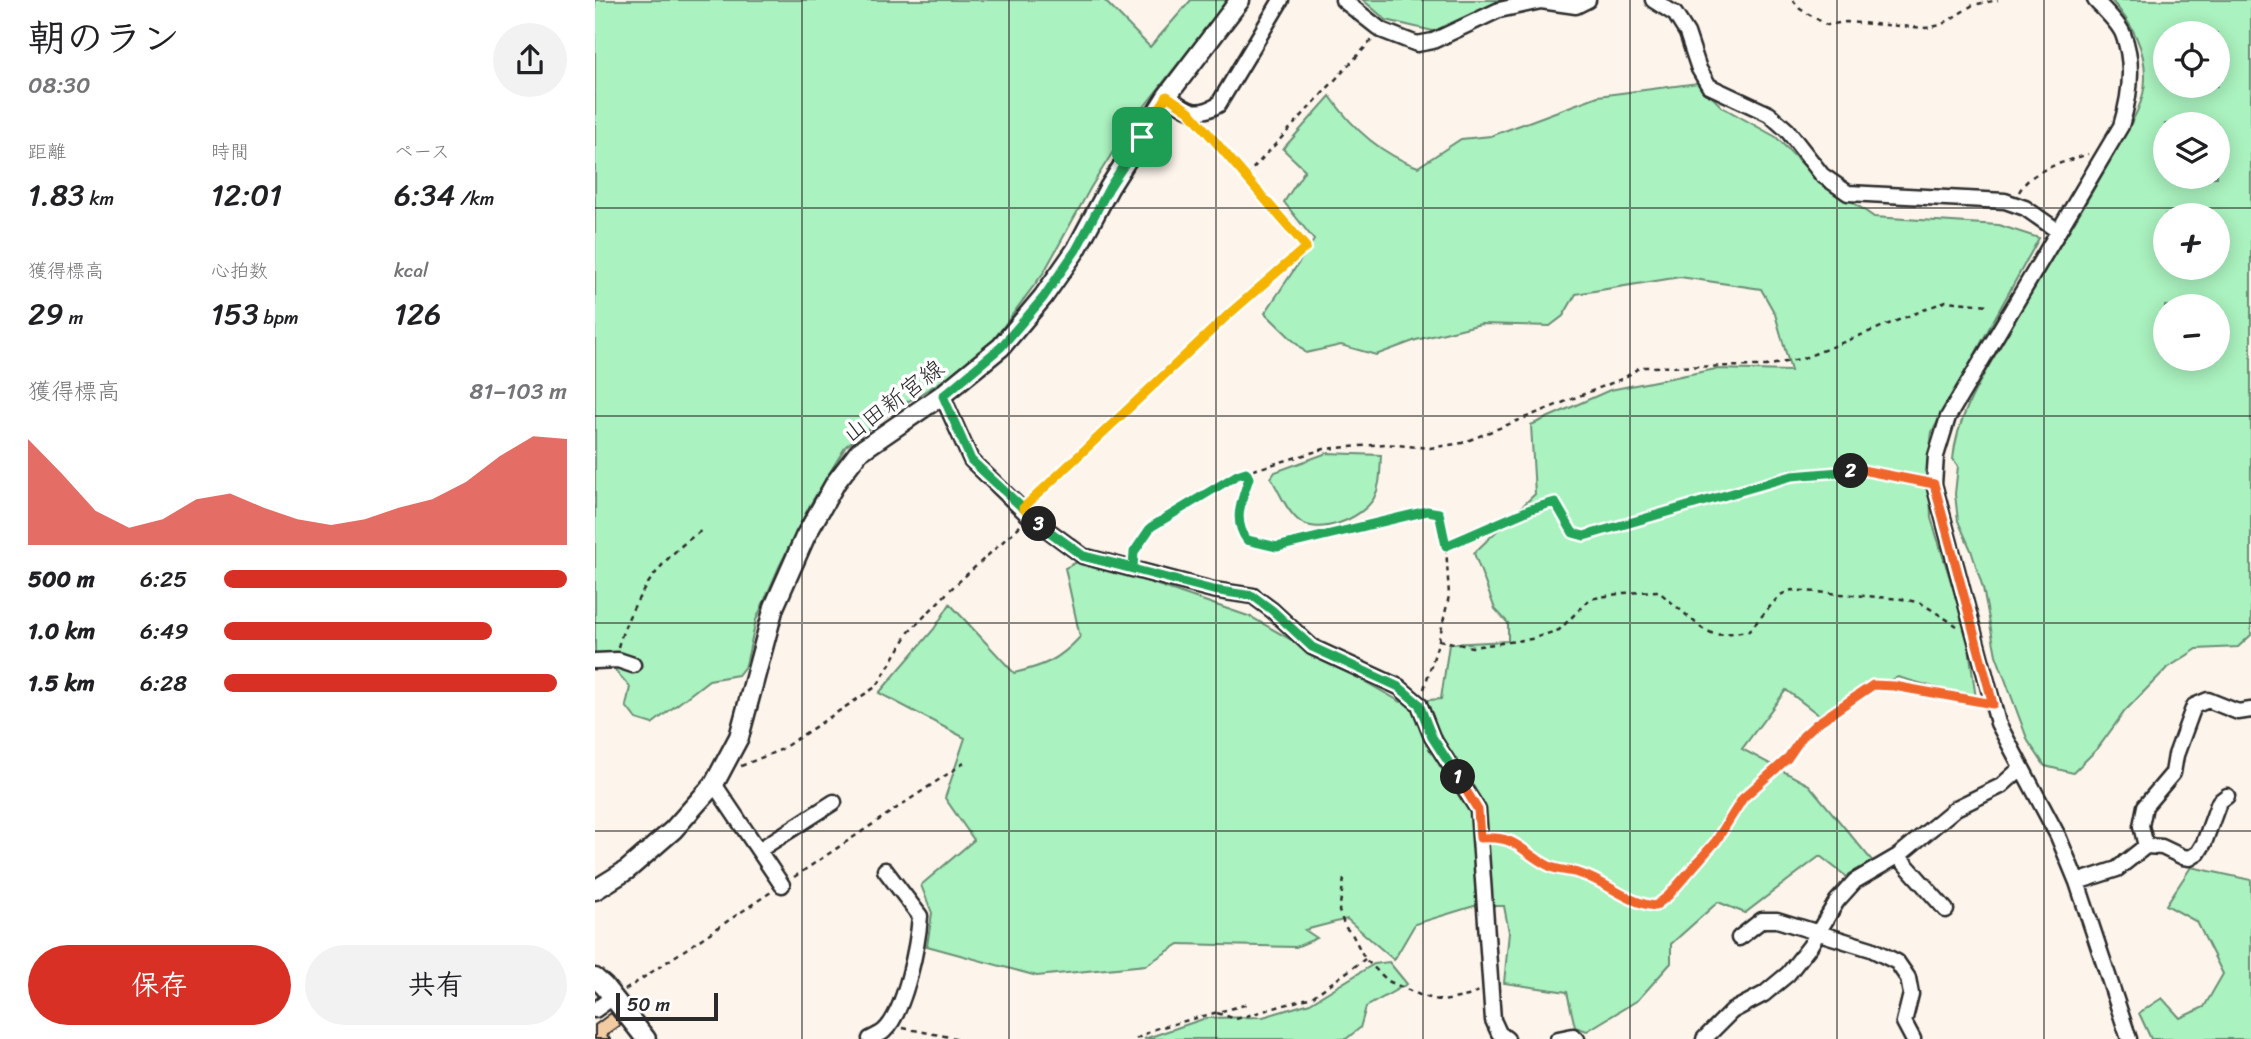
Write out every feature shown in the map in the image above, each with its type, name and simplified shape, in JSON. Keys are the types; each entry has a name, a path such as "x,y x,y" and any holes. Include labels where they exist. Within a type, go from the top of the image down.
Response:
{"main road":[{"name":"山田新宮線","path":"595,890 627,870 664,838 714,784 739,737 774,607 805,537 836,482 859,452 943,396 1001,347 1043,298 1076,250 1109,188 1167,96 1240,0"},
{"path":"595,978 646,1039"}],"street":[{"path":"1167,96 1189,111 1205,112 1218,105 1281,0"},
{"path":"1343,0 1381,30 1417,44 1433,41 1499,10 1541,1 1576,6 1588,0"},
{"path":"1653,0 1675,14 1687,33 1699,69 1709,86 1769,114 1787,130 1832,185 1848,193 2004,201 2025,208 2058,231"},
{"path":"2095,0 2122,33 2129,64 2129,98 2121,126 1948,417 1936,456 1934,484 1997,723 2058,836 2077,882 2129,1039"},
{"path":"943,396 971,460 1027,512 1083,556 1213,590 1253,596 1312,647 1399,687 1419,704 1432,737 1478,810 1493,1020 1499,1033 1507,1039"},
{"path":"595,661 614,660 633,665"},
{"path":"2146,846 2141,826 2145,806 2173,773 2176,755 2194,706 2208,700 2238,712 2251,710"},
{"path":"1704,1039 1732,1011 1764,994 1788,974 1837,901 1855,881 1898,856 1956,808 2001,786 2021,768"},
{"path":"714,784 782,885"},
{"path":"2077,882 2117,869 2146,846 2162,847 2190,858 2198,853 2204,843 2219,802 2227,796"},
{"path":"759,850 834,802"},
{"path":"1898,856 1945,910"},
{"path":"870,1039 885,1030 904,995 918,939 920,916 885,870"},
{"path":"1739,938 1762,920 1777,919 1817,934 1871,949 1897,962 1908,978 1911,993 1904,1023 1913,1039"},
{"path":"595,1010 613,997"},
{"path":"1558,1039 1573,1036 1577,1039"}],"path":[{"path":"1793,0 1800,9 1827,24 1846,22 1926,27 1941,25 1973,5 1998,0"},
{"path":"1246,176 1381,30"},
{"path":"725,764 740,767 780,750 877,686 909,632 1229,314 1306,247 1189,111"},
{"path":"2012,204 2024,183 2034,174 2088,153 2103,155"},
{"path":"1133,568 1134,552 1151,527 1246,472 1324,449 1385,444 1430,448 1462,443 1624,378 1640,367 1766,366 1804,358 1946,301 1988,305"},
{"path":"1446,546 1531,509 1555,502 1573,533 1584,536 1792,476 1862,470 1934,484"},
{"path":"1246,472 1249,478 1239,512 1240,531 1247,540 1277,547 1427,511 1439,513 1446,546 1449,596 1439,640 1419,704"},
{"path":"614,660 631,614 648,584 672,553 701,531"},
{"path":"1439,640 1472,647 1531,639 1559,630 1590,599 1623,593 1658,591 1703,629 1716,635 1749,631 1780,595 1792,590 1902,599 1921,603 1957,626 1972,626"},
{"path":"1480,838 1500,836 1522,846 1550,867 1582,874 1640,904 1655,906 1668,896 1716,841 1743,798 1787,759 1803,736 1873,685 1894,686 1993,704"},
{"path":"1344,879 1339,911 1345,927 1352,934 1365,959 1388,981 1422,996 1443,1001 1468,996 1492,986"},
{"path":"1217,1013 1236,1019 1312,997 1365,959"},
{"path":"1136,1039 1155,1029 1248,1004"},
{"path":"885,1030 905,1027 960,1039"}],"green space":[{"path":"595,0 1104,0 1150,47 1191,0 1228,0 1129,126 1091,187 1044,272 992,342 949,377 897,408 846,446 810,505 779,567 756,620 746,665 738,675 709,680 652,724 636,719 626,706 630,687 610,661 595,656"},
{"path":"1363,0 1516,0 1493,5 1437,32 1386,20"},
{"path":"2111,0 2251,0 2251,635 2238,647 2197,649 2166,669 2125,711 2098,748 2073,773 2045,766 2028,741 1996,655 1983,588 1958,521 1955,494 1958,466 1953,459 1965,411 1980,381 2138,109 2144,87 2144,65 2130,26"},
{"path":"1698,83 1722,107 1776,137 1809,171 1874,217 1999,225 2039,238 1932,432 1929,456 1931,518 1967,633 1976,699 1898,677 1819,715 1786,690 1742,749 1809,785 1874,863 1847,877 1820,856 1745,913 1718,902 1671,944 1671,963 1638,1000 1587,1031 1575,1027 1567,992 1504,983 1509,932 1504,906 1474,906 1415,924 1394,960 1347,919 1305,930 1317,938 1296,947 1179,944 1146,965 1037,976 927,946 932,913 921,885 974,840 945,798 965,738 879,693 934,629 950,604 1014,673 1034,668 1058,657 1080,637 1065,568 1077,562 1149,582 1251,617 1401,702 1441,699 1449,644 1508,641 1508,623 1495,609 1474,553 1535,494 1531,425 1610,390 1716,369 1791,371 1775,314 1761,289 1680,277 1576,294 1563,316 1550,326 1481,324 1416,340 1376,355 1341,345 1306,353 1265,313 1314,240 1284,202 1305,170 1283,149 1330,96 1368,139 1404,162 1418,167 1461,139 1491,136 1598,96"},
{"path":"1327,453 1381,455 1378,488 1368,506 1350,519 1327,526 1306,525 1290,511 1271,478 1275,472"},
{"path":"2191,867 2251,880 2251,1039 2151,1039 2139,1013 2162,998 2180,1018 2204,1007 2223,974 2197,922 2166,905"},
{"path":"1389,962 1407,984 1366,1007 1360,1028 1346,1039 1144,1039 1206,1018 1263,1017 1310,1003 1374,964"}],"building":[{"path":"611,1013 621,1025 607,1035 610,1039 595,1039 595,1025"}],"route":[{"path":"1142,137 1109,188 1076,250 1043,298 1001,347 943,396 971,460 1030,517 1083,556 1213,590 1253,596 1312,647 1399,687 1419,704 1432,737 1478,810 1480,838 1500,836 1522,846 1550,867 1582,874 1640,904 1655,906 1668,896 1716,841 1743,798 1787,759 1803,736 1873,685 1894,686 1993,704 1934,484 1862,470 1792,476 1584,536 1573,533 1555,502 1531,509 1446,546 1439,513 1427,511 1277,547 1247,540 1240,531 1239,512 1249,478 1246,472 1151,527 1134,552 1133,568 1083,556 1042,526 1030,517 1023,508 1229,314 1306,247 1189,111 1167,96 1142,137"}]}
